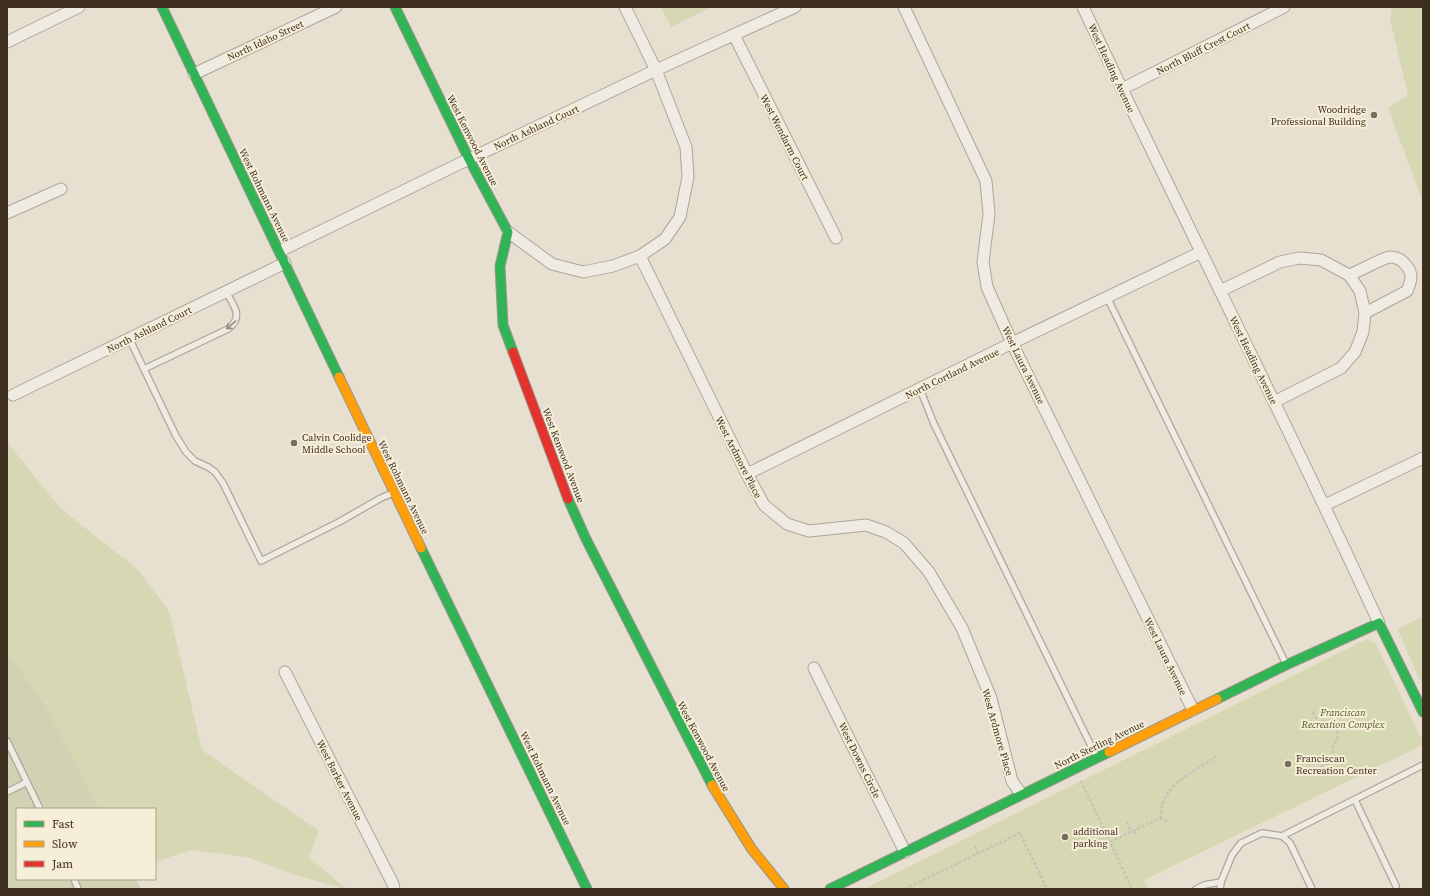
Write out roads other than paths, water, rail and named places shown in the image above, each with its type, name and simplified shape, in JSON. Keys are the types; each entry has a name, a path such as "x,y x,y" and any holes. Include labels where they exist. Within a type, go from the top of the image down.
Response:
{"street":[{"path":"7,42 79,7"},
{"name":"West Rohmann Avenue","path":"162,7 394,492 587,889"},
{"name":"North Idaho Street","path":"194,74 336,7"},
{"name":"West Kenwood Avenue","path":"395,7 469,159 508,232 500,266 503,325 569,500 586,539 714,790 751,848 784,889"},
{"path":"508,232 552,264 583,272 613,266 640,256 665,239 680,217 688,177 686,147 656,70 625,7"},
{"name":"North Ashland Court","path":"280,251 656,70 795,7"},
{"name":"West Laura Avenue","path":"904,7 986,181 989,214 983,262 987,286 1012,343 1193,710"},
{"name":"West Heading Avenue","path":"1083,7 1325,505 1379,623 1423,712"},
{"name":"North Bluff Crest Court","path":"1122,89 1284,7"},
{"name":"West Wendarm Court","path":"734,35 836,238"},
{"path":"7,213 62,189"},
{"name":"North Cortland Avenue","path":"748,474 1012,343 1201,252"},
{"name":"West Ardmore Place","path":"640,256 764,505 787,524 809,531 866,525 886,532 904,543 929,572 962,628 991,698 1012,781 1021,794"},
{"path":"1350,276 1389,257 1399,258 1410,270 1412,279 1407,291 1365,312"},
{"path":"1220,291 1280,262 1299,258 1321,260 1350,276 1360,291 1365,312 1363,332 1355,352 1341,368 1274,402"},
{"name":"North Ashland Court","path":"13,395 285,263"},
{"path":"1325,505 1423,458"},
{"name":"North Sterling Avenue","path":"830,889 1193,710 1286,665 1379,623"},
{"name":"West Downs Circle","path":"814,668 905,852"},
{"name":"West Barker Avenue","path":"285,672 393,884 394,889"}],"lane":[{"path":"144,369 234,325 237,319 237,314 226,292"},
{"path":"1107,297 1286,665"},
{"path":"129,338 176,436 186,452 195,461 215,472 223,483 261,561 339,522 394,492"},
{"path":"920,389 934,424 1097,757"},
{"path":"7,741 40,808"},
{"path":"1282,836 1423,765"},
{"path":"7,792 27,782"},
{"path":"1354,800 1396,886"},
{"path":"1220,889 1221,882 1232,855 1241,843 1262,833 1282,836 1290,843 1312,889"},
{"path":"1196,889 1204,885 1221,882"}],"place":[{"name":"Woodridge Professional Building","path":"1374,115"},
{"name":"Calvin Coolidge Middle School","path":"294,443"},
{"name":"Franciscan Recreation Center","path":"1288,764"},
{"name":"additional parking","path":"1065,837"}],"park label":[{"name":"Franciscan Recreation Complex","path":"1343,718"}]}
